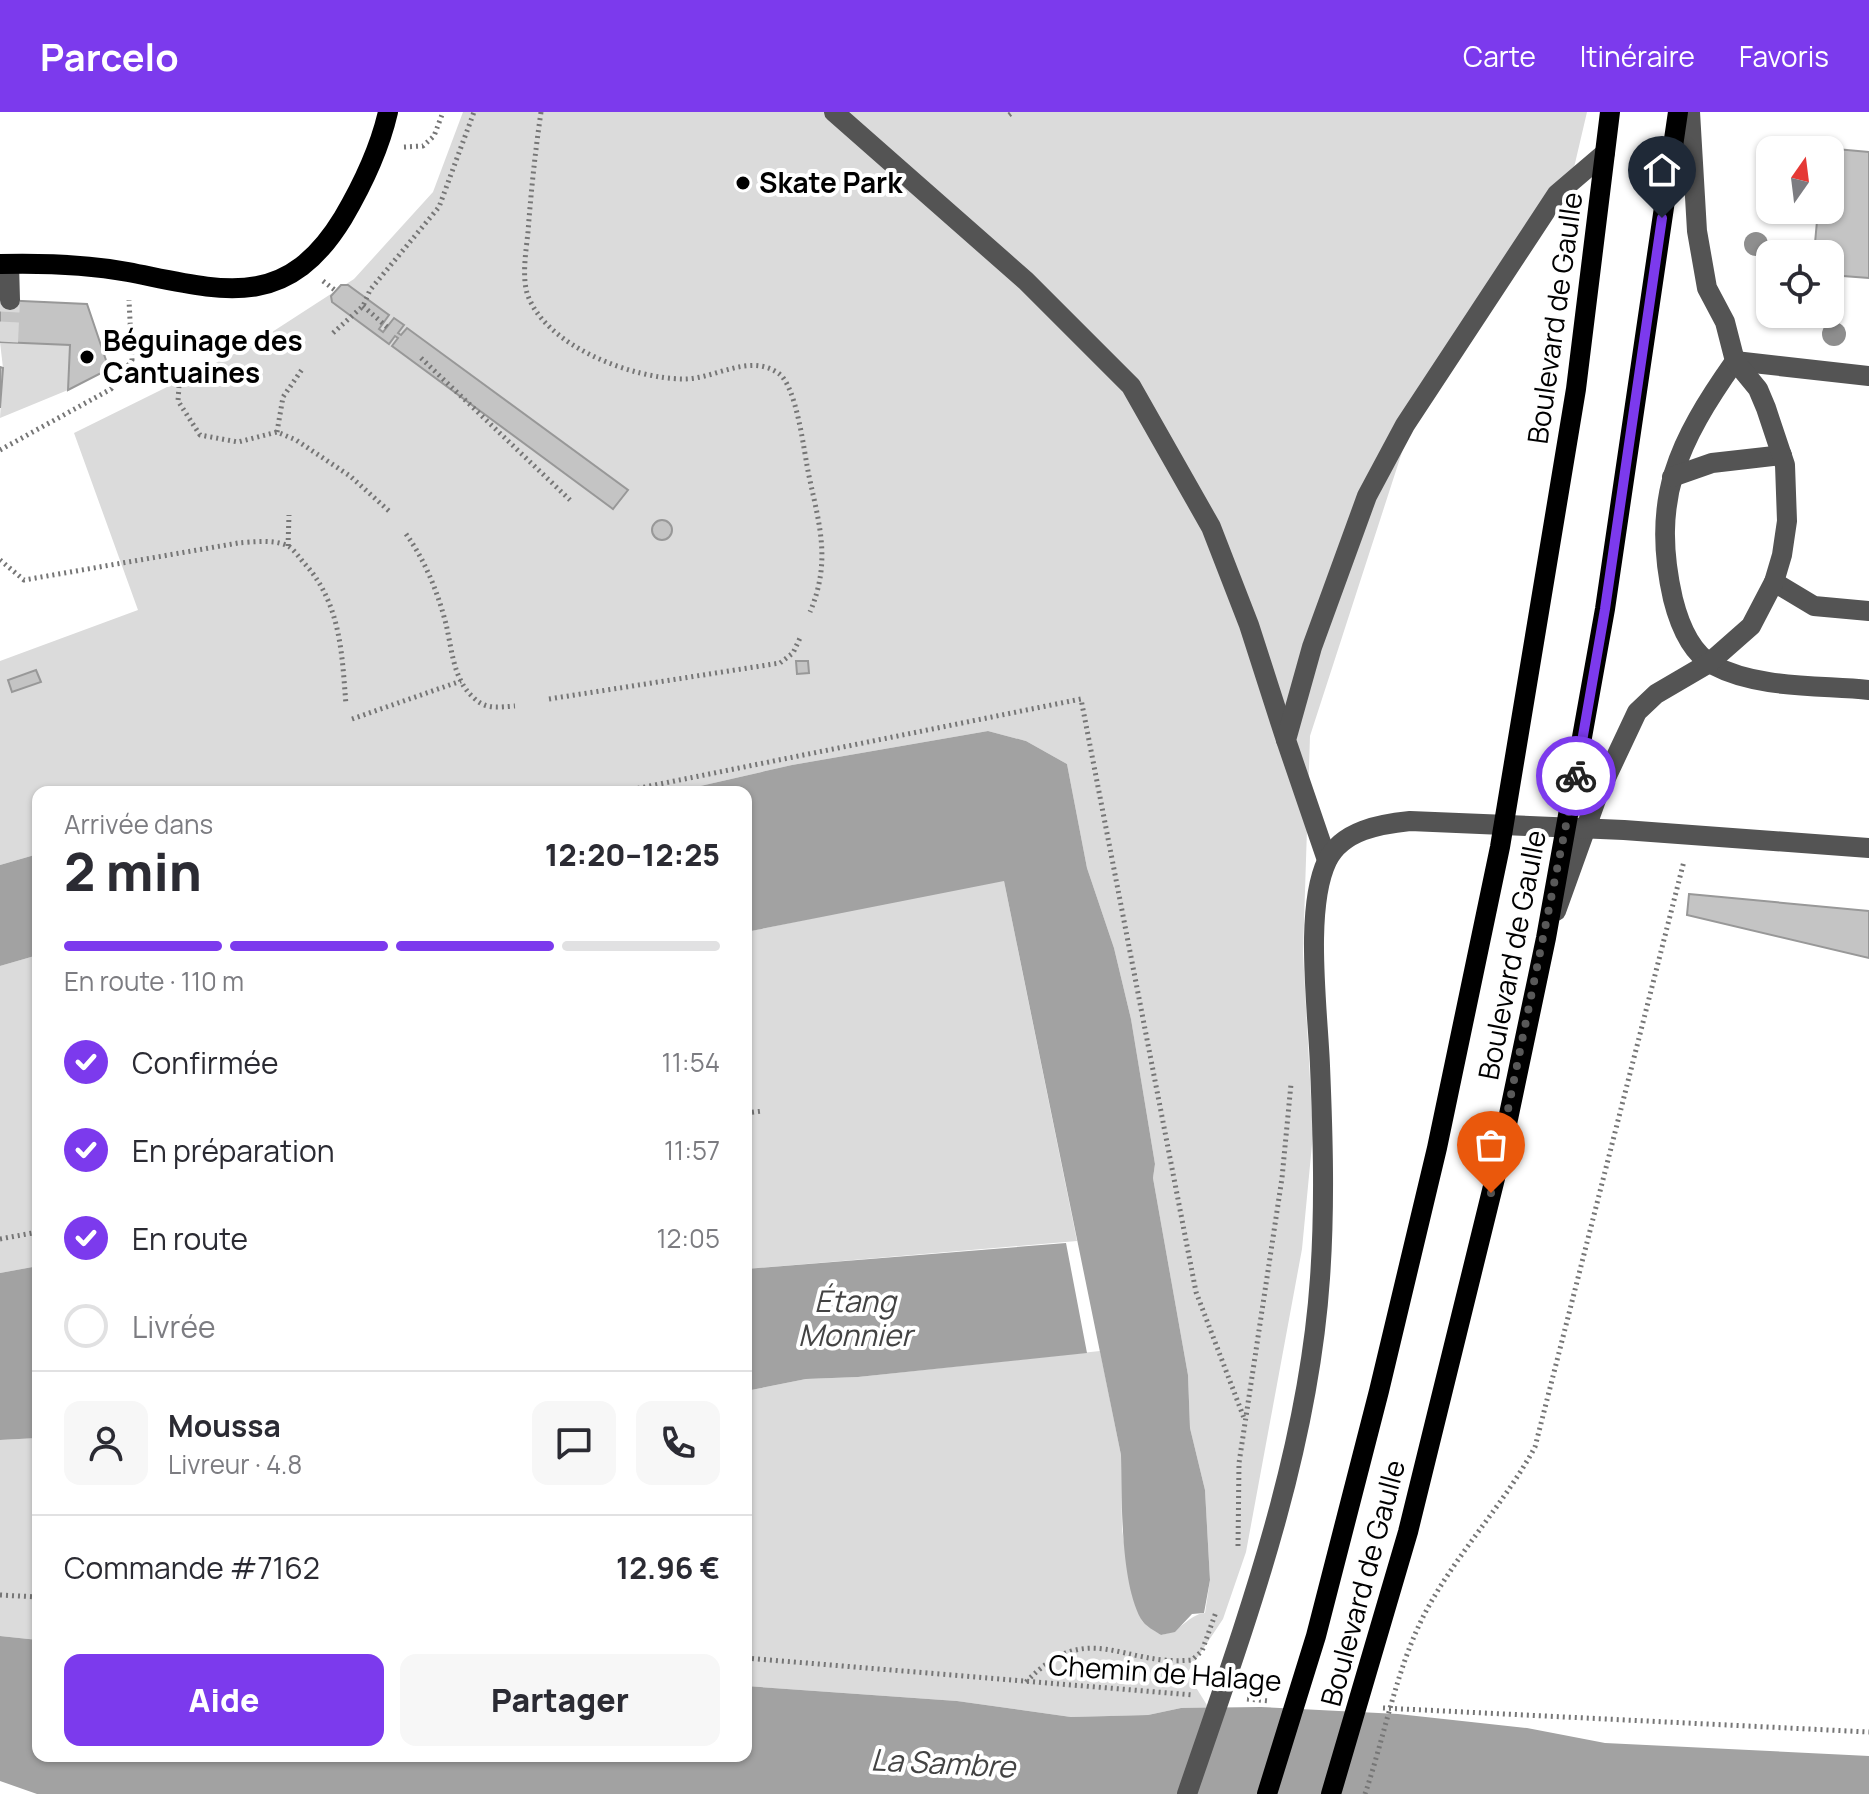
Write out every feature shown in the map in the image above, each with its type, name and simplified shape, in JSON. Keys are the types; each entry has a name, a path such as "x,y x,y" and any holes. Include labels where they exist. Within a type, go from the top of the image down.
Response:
{"main road":[{"path":"5,264 48,263 128,272 217,290 259,287 291,276 315,255 336,229 358,193 380,141 388,112"},
{"name":"Boulevard de Gaulle","path":"1267,1794 1316,1636 1379,1391 1437,1148 1500,847 1576,389 1610,112"},
{"name":"Boulevard de Gaulle","path":"1331,1794 1378,1643 1495,1177 1546,938 1573,844 1574,790 1605,609 1678,112"}],"street":[{"path":"834,112 1026,281 1131,386 1211,527 1249,625 1327,860"},
{"path":"1573,844 1637,712 1656,694 1709,663 1751,626 1774,582 1787,521 1788,482 1782,455 1758,389 1735,361 1725,322 1707,288 1697,231 1690,112"},
{"path":"1286,740 1312,647 1367,496 1413,413 1557,194 1605,153"},
{"path":"5,264 10,300"},
{"path":"1735,361 1869,376"},
{"path":"1735,361 1688,433 1672,477 1663,526 1664,564 1679,622 1696,650 1709,663 1755,679 1869,690"},
{"path":"1672,477 1712,463 1782,455"},
{"path":"1774,582 1814,606 1869,611"},
{"path":"1187,1794 1248,1614 1275,1523 1302,1401 1320,1281 1325,1172 1316,940 1317,900 1327,860 1352,835 1379,824 1410,821 1691,835 1869,848"}],"path":[{"path":"380,141 403,147 423,146 434,136 443,112"},
{"path":"333,333 363,306 370,290 439,207 474,112"},
{"path":"541,112 530,183 526,257 526,291 537,312 573,345 612,366 634,372 685,379 746,365 761,365 784,379 795,408 824,558 820,587 810,612"},
{"path":"0,450 111,389 132,360 128,272"},
{"path":"363,306 387,327"},
{"path":"421,358 570,500"},
{"path":"277,432 283,397 303,368"},
{"path":"179,386 178,401 200,435 238,442 277,432 334,464 389,511"},
{"path":"288,546 289,515"},
{"path":"406,534 434,586 461,681 474,699 491,708 515,706"},
{"path":"0,560 24,580 238,543 288,546 309,569 334,614 343,656 346,705"},
{"path":"549,699 780,663 793,653 800,638"},
{"path":"352,719 461,681"},
{"path":"650,786 1081,699 1196,1292 1244,1418"},
{"path":"1365,1794 1409,1650 1438,1590 1512,1487 1535,1447 1691,835"},
{"path":"1237,1555 1239,1463 1244,1418 1280,1193 1291,1077"},
{"path":"752,1112 763,1111"},
{"path":"0,1239 32,1233"},
{"path":"0,1595 32,1597"},
{"path":"1025,1683 1046,1661 1062,1652 1082,1648 1192,1660 1202,1651 1217,1610"},
{"name":"Chemin de Halage","path":"752,1658 1196,1696"},
{"name":"Chemin de Halage","path":"1243,1699 1274,1701"},
{"path":"1369,1707 1869,1732"}],"shaded area":[{"path":"463,112 1587,112 1569,189 1427,375 1310,736 1303,953 1313,1134 1302,1249 1246,1552 1223,1619 1187,1673 1210,1710 1181,1708 1148,1715 1071,1717 957,1701 752,1686 752,1390 806,1379 858,1377 1100,1351 1121,1455 1122,1529 1128,1569 1142,1621 1161,1635 1205,1613 1210,1580 1205,1490 1190,1428 1188,1375 1153,1178 1155,1164 1131,1019 1114,948 1087,868 1067,764 1026,741 988,731 792,765 700,786 32,786 32,856 0,865 0,661 138,610 74,433 252,345 354,279 433,192"},
{"path":"0,342 70,345 68,390 0,418 3,368"},
{"path":"995,880 1004,881 1077,1241 752,1268 752,931"},
{"path":"32,957 32,1267 0,1273 0,966"},
{"path":"32,1438 32,1639 0,1636 0,1440"}],"water":[{"path":"988,731 1026,741 1067,764 1087,868 1114,948 1131,1019 1155,1164 1153,1178 1188,1375 1190,1428 1205,1490 1210,1580 1204,1613 1192,1614 1175,1632 1161,1635 1141,1619 1129,1584 1121,1455 1004,881 752,931 752,786 700,786 792,765"},
{"path":"32,856 32,957 0,966 0,865"},
{"name":"Étang Monnier","path":"1066,1243 1087,1353 858,1377 806,1379 752,1390 752,1269"},
{"path":"32,1267 32,1438 0,1440 0,1273"},
{"name":"La Sambre","path":"0,1636 32,1639 32,1762 752,1762 752,1686 957,1701 1071,1717 1148,1715 1181,1708 1261,1707 1398,1714 1527,1728 1605,1743 1869,1756 1869,1794 37,1794 0,1781"}],"building":[{"path":"1844,150 1869,152 1869,278 1844,276 1844,240 1815,240 1817,224 1844,224"},
{"path":"341,285 348,285 389,315 379,329 383,332 394,318 404,325 398,333 401,335 407,328 628,490 613,509 392,346 398,338 395,336 389,344 332,302 331,296"},
{"name":"Béguinage des Cantuaines","path":"0,300 87,304 109,369 68,390 70,345 0,342"},
{"path":"0,367 3,368 0,408"},
{"path":"658,520 666,520 672,530 666,540 658,540 652,534 652,526"},
{"path":"796,661 808,661 809,673 797,674"},
{"path":"36,670 41,682 12,692 8,680"},
{"path":"1689,894 1869,911 1869,958 1687,915"}],"tunnel":[{"path":"8,342 10,300"}],"way so far":[{"path":"1491,1193 1546,938 1576,776"}],"place":[{"name":"Skate Park","path":"743,183"},
{"name":"Béguinage des Cantuaines","path":"87,357"}],"route":[{"path":"1576,776 1605,609 1662,218"}]}
